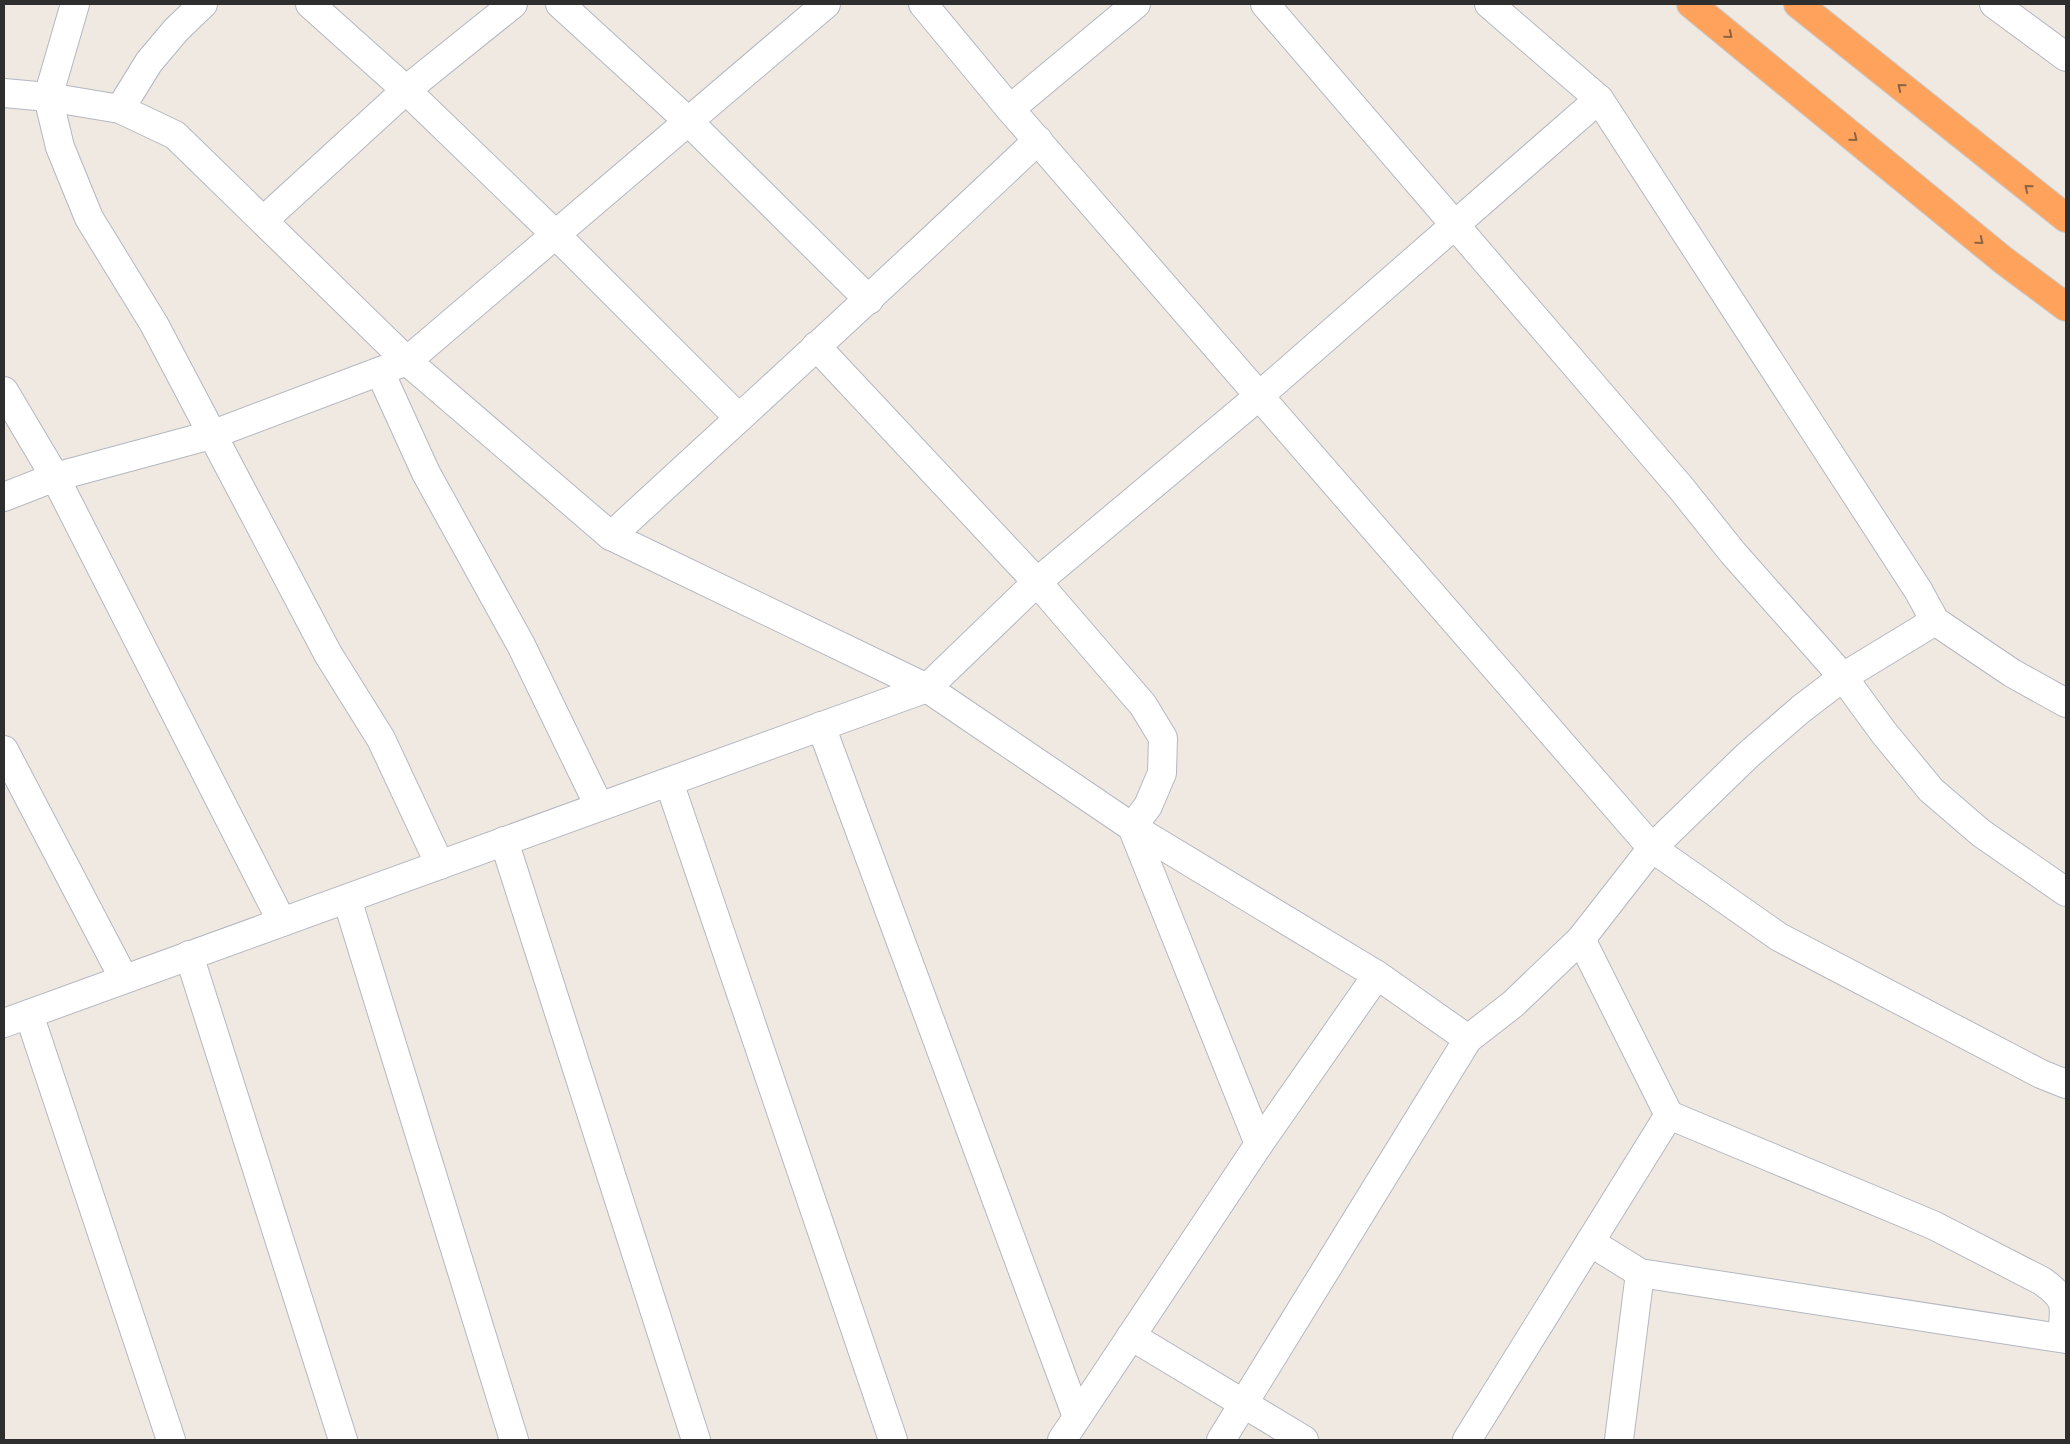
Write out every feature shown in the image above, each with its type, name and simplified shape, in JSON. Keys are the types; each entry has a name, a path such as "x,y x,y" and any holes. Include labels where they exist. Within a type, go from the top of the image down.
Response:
{"highway":[{"path":"1691,4 2003,260 2066,307"},
{"path":"1798,4 2066,218"}],"street":[{"path":"75,4 48,97 60,148 89,218 154,324 328,654 381,739 440,864"},
{"path":"120,109 149,62 176,30 203,4"},
{"path":"310,4 406,90 555,234 739,418"},
{"path":"264,220 406,90 512,4"},
{"path":"560,4 688,122 869,300"},
{"path":"4,497 55,477 211,434 407,361 826,4"},
{"path":"922,4 1259,396 1652,848 1779,937 2041,1074 2066,1084"},
{"path":"1010,108 1136,4"},
{"path":"1265,4 1681,488 1733,553 1843,677 1884,733 1931,790 1981,833 2066,892"},
{"path":"1489,4 1599,99 1907,574 1935,621 2012,673 2066,703"},
{"path":"2002,5 2066,57"},
{"path":"4,93 48,97 120,109 175,135 407,361 611,536 927,688 1132,827 1377,975 1468,1039"},
{"path":"4,1023 927,688 1037,582 1259,396 1599,99"},
{"path":"611,536 816,346 869,300 1038,140"},
{"path":"816,346 1037,582 1143,705 1163,738 1162,773 1148,806 1132,827"},
{"path":"380,372 426,473 521,645 599,806"},
{"path":"4,391 55,477 282,922"},
{"path":"1221,1440 1468,1039 1513,1004 1581,939 1652,848 1748,755 1801,709 1843,677 1935,621"},
{"path":"821,726 1076,1417"},
{"path":"4,750 124,979"},
{"path":"668,782 893,1440"},
{"path":"1132,827 1259,1144"},
{"path":"504,841 696,1440"},
{"path":"347,899 514,1440"},
{"path":"1581,939 1668,1115 1933,1225 2042,1281 2056,1291 2065,1303 2064,1338 1640,1272 1590,1242"},
{"path":"190,955 343,1440"},
{"path":"1062,1440 1259,1144 1377,975"},
{"path":"30,1014 171,1440"},
{"path":"1467,1440 1668,1115"},
{"path":"1619,1440 1640,1272"},
{"path":"1131,1336 1304,1440"}]}
